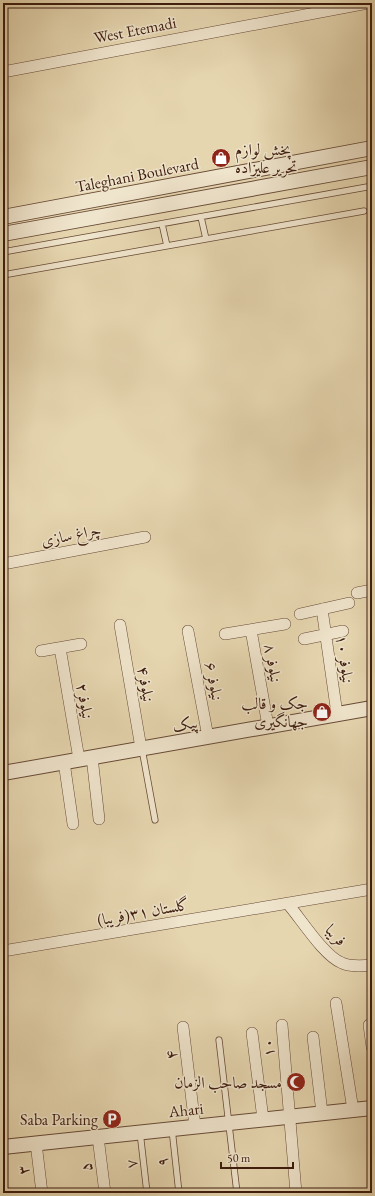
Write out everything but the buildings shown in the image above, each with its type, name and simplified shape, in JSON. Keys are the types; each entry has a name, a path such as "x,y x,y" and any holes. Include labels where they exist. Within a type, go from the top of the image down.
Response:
{"street":[{"name":"West Etemadi","path":"3,72 368,3"},
{"name":"Taleghani Boulevard","path":"3,217 372,148"},
{"name":"Taleghani Boulevard","path":"3,234 372,167"},
{"name":"چراغ سازی","path":"3,564 145,537"},
{"path":"358,593 372,590"},
{"path":"300,614 349,603"},
{"name":"نیلوفر ۱۰","path":"322,609 337,714"},
{"path":"225,634 285,624"},
{"name":"نیلوفر۴","path":"120,625 141,748"},
{"name":"نیلوفر ۸","path":"251,630 268,726"},
{"name":"نیلوفر ۶","path":"188,631 208,737"},
{"path":"304,638 343,631"},
{"path":"40,651 81,644"},
{"name":"نیلوفر۲","path":"60,648 99,820"},
{"name":"پیک","path":"3,773 372,708"},
{"path":"64,762 73,824"},
{"name":"گلستان ۳۱(فریبا)","path":"3,951 372,890"},
{"name":"فریبا","path":"288,904 328,954 342,963 360,967 372,965"},
{"path":"336,1003 353,1110"},
{"name":"۱۰","path":"282,1025 291,1116 296,1193"},
{"path":"369,1025 372,1047"},
{"name":"۴","path":"183,1027 195,1126"},
{"path":"252,1033 263,1119"},
{"path":"313,1036 322,1113"},
{"name":"Ahari","path":"3,1147 372,1108"},
{"name":"۵","path":"98,1137 105,1193"},
{"name":"۳","path":"36,1143 42,1193"}],"lane":[{"path":"3,252 367,187"},
{"path":"3,275 364,211"},
{"path":"201,217 206,239"},
{"path":"162,224 167,246"},
{"path":"141,748 155,820"},
{"path":"219,1040 237,1193"},
{"name":"۹","path":"172,1129 178,1193"},
{"name":"۷","path":"140,1132 147,1193"}],"place":[{"name":"پخش لوازم تحریر علیزاده","path":"221,158"},
{"name":"جک و قالب جهانگیری","path":"322,712"},
{"name":"مسجد صاحب الزمان","path":"296,1082"},
{"name":"Saba Parking","path":"112,1119"}]}
